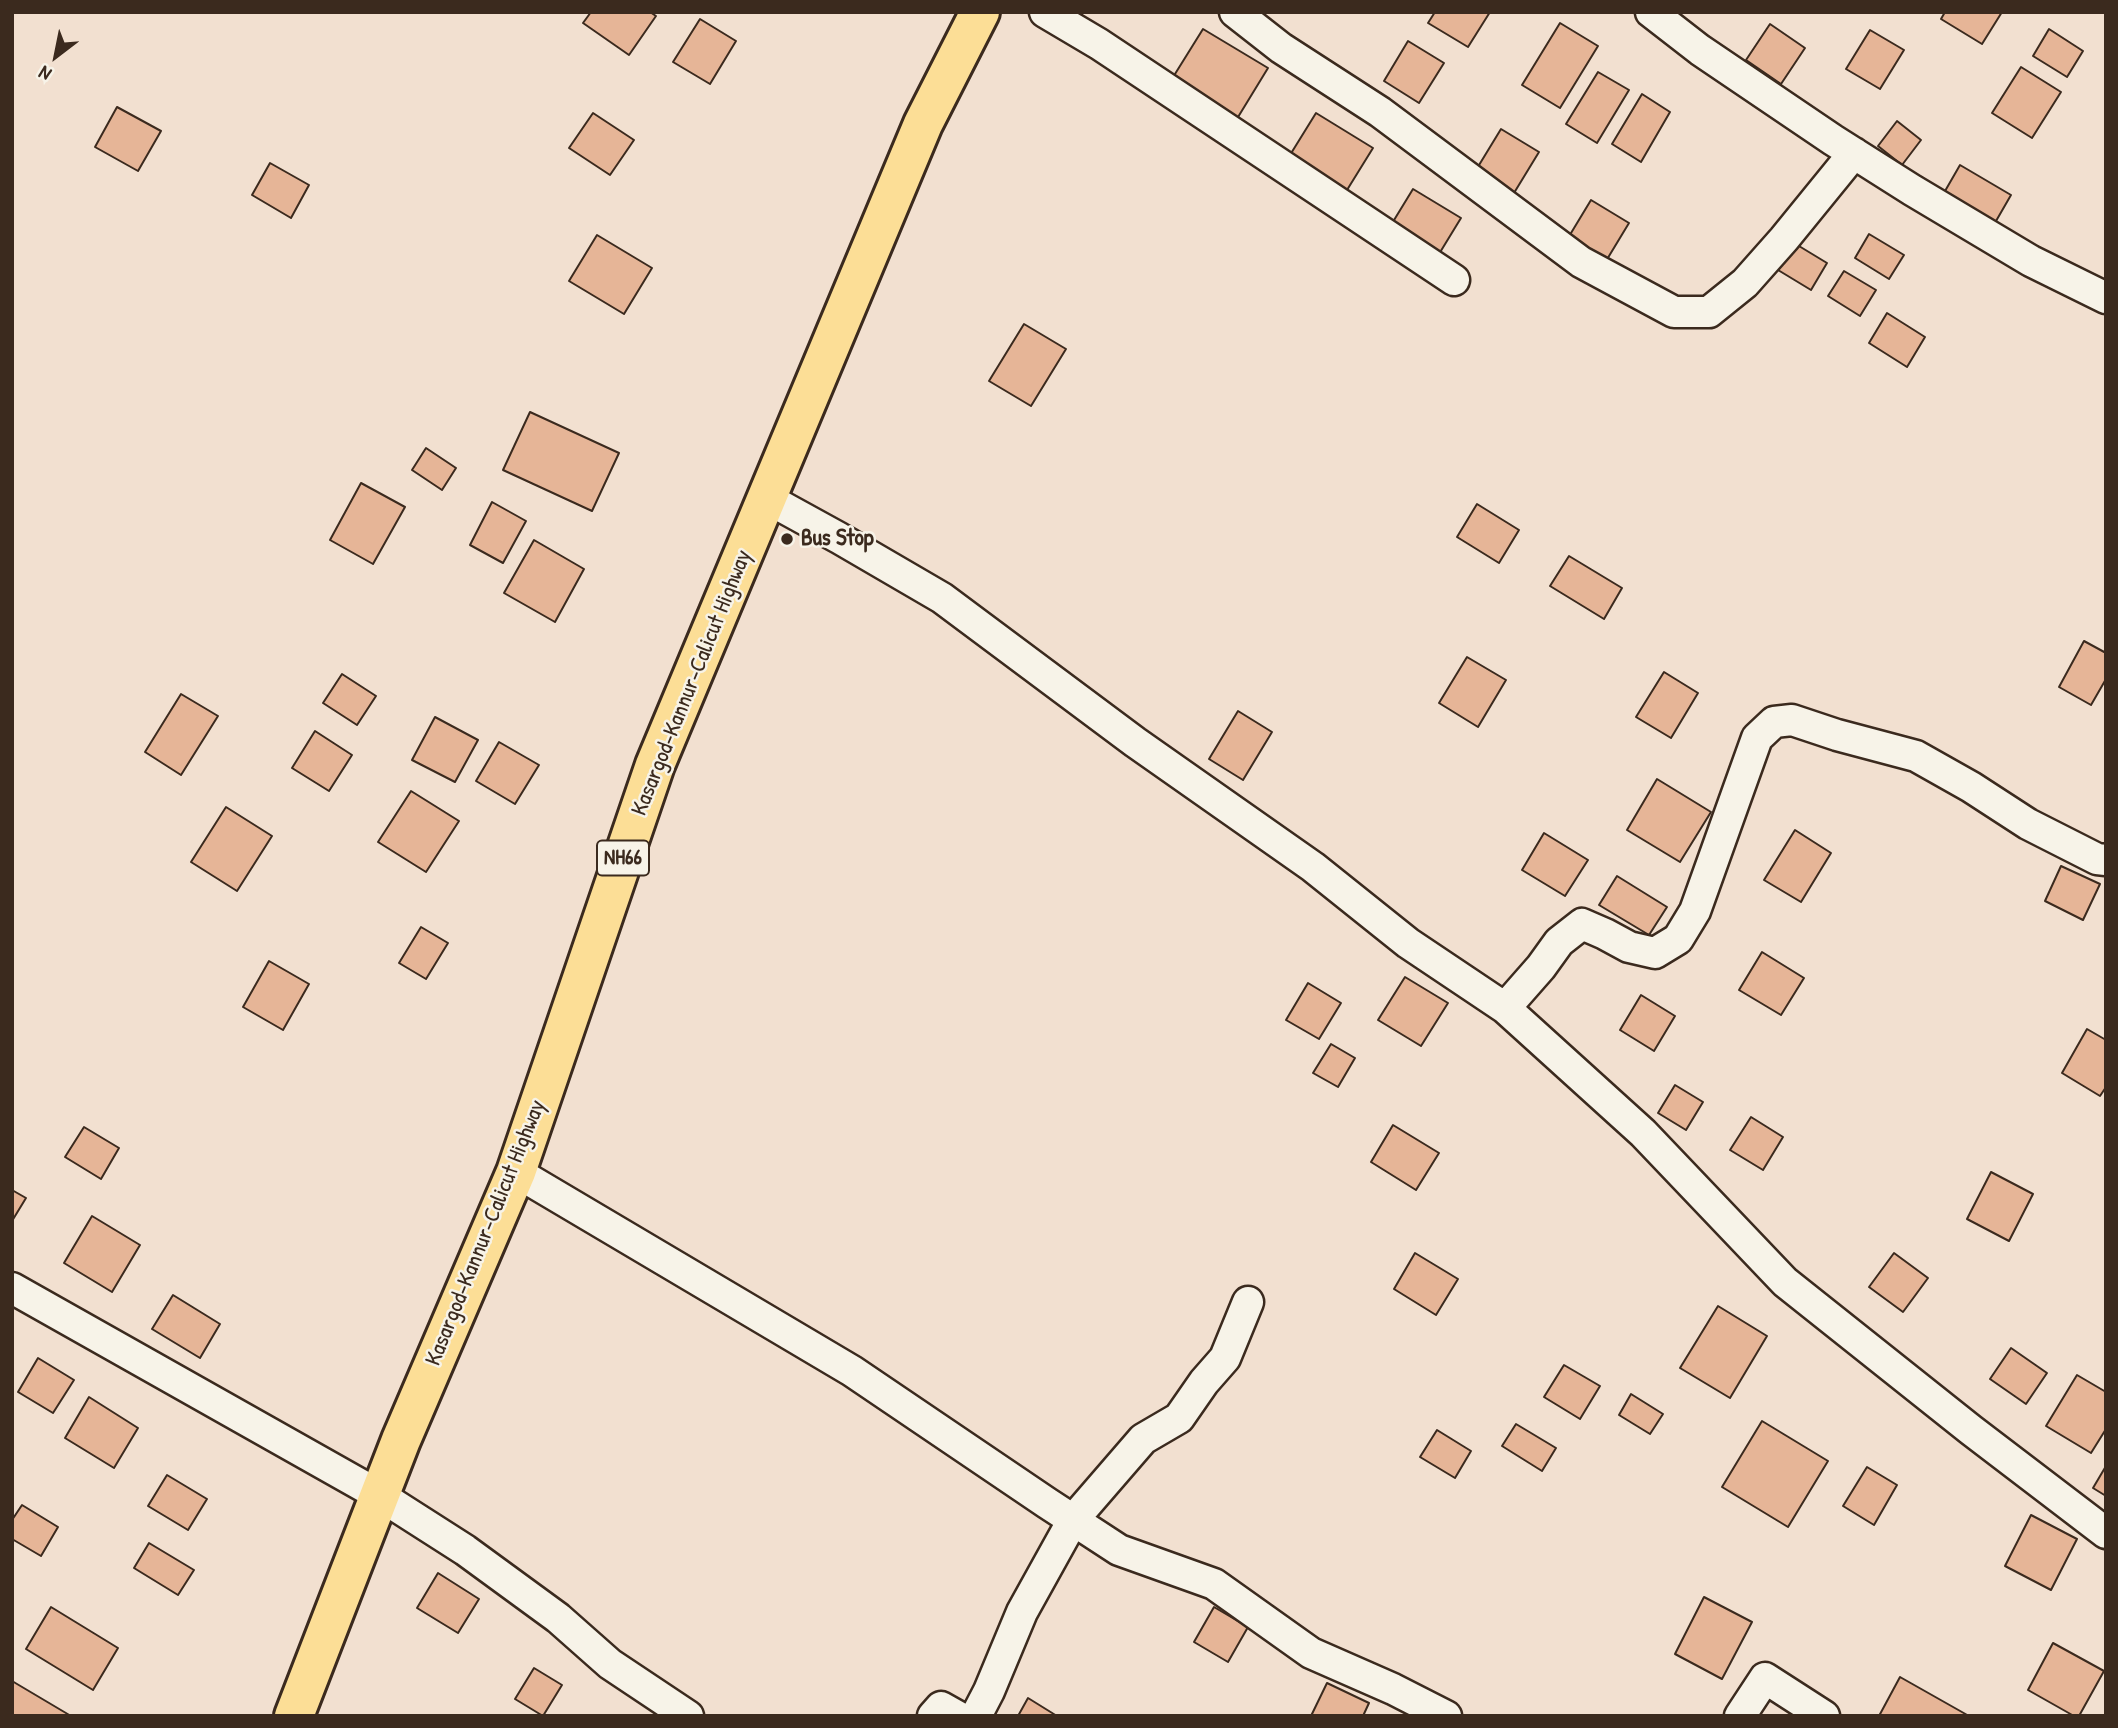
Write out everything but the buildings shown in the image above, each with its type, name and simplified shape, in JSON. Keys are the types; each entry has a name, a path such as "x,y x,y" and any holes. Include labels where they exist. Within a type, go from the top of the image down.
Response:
{"highway":[{"name":"Kasargod-Kannur-Calicut Highway","path":"294,1716 379,1495 516,1172 655,765 923,124 980,12"}],"street":[{"path":"1045,12 1099,44 1454,280"},
{"path":"1236,12 1281,48 1380,111 1581,262 1674,312 1709,312 1745,283 1854,153"},
{"path":"1669,18 1700,50 1854,153 2031,261 2106,298"},
{"path":"768,499 942,598 1135,742 1313,867 1408,943 1505,1008 1643,1133 1785,1282 2106,1533"},
{"path":"1505,1008 1559,942 1581,924 1629,947 1655,953 1678,939 1695,911 1757,738 1774,722 1792,720 1916,756 2028,824 2097,859 2106,860"},
{"path":"516,1172 852,1371 1119,1550 1214,1584 1311,1653 1446,1716"},
{"path":"12,1288 379,1495 465,1550 558,1618 610,1664 688,1716"},
{"path":"976,1716 1022,1612 1073,1520 1143,1439 1179,1419 1204,1382 1225,1358 1248,1303"},
{"path":"1740,1716 1765,1678 1824,1716"},
{"path":"933,1716 941,1707 957,1716"}],"place":[{"name":"Bus Stop","path":"787,539"}]}
